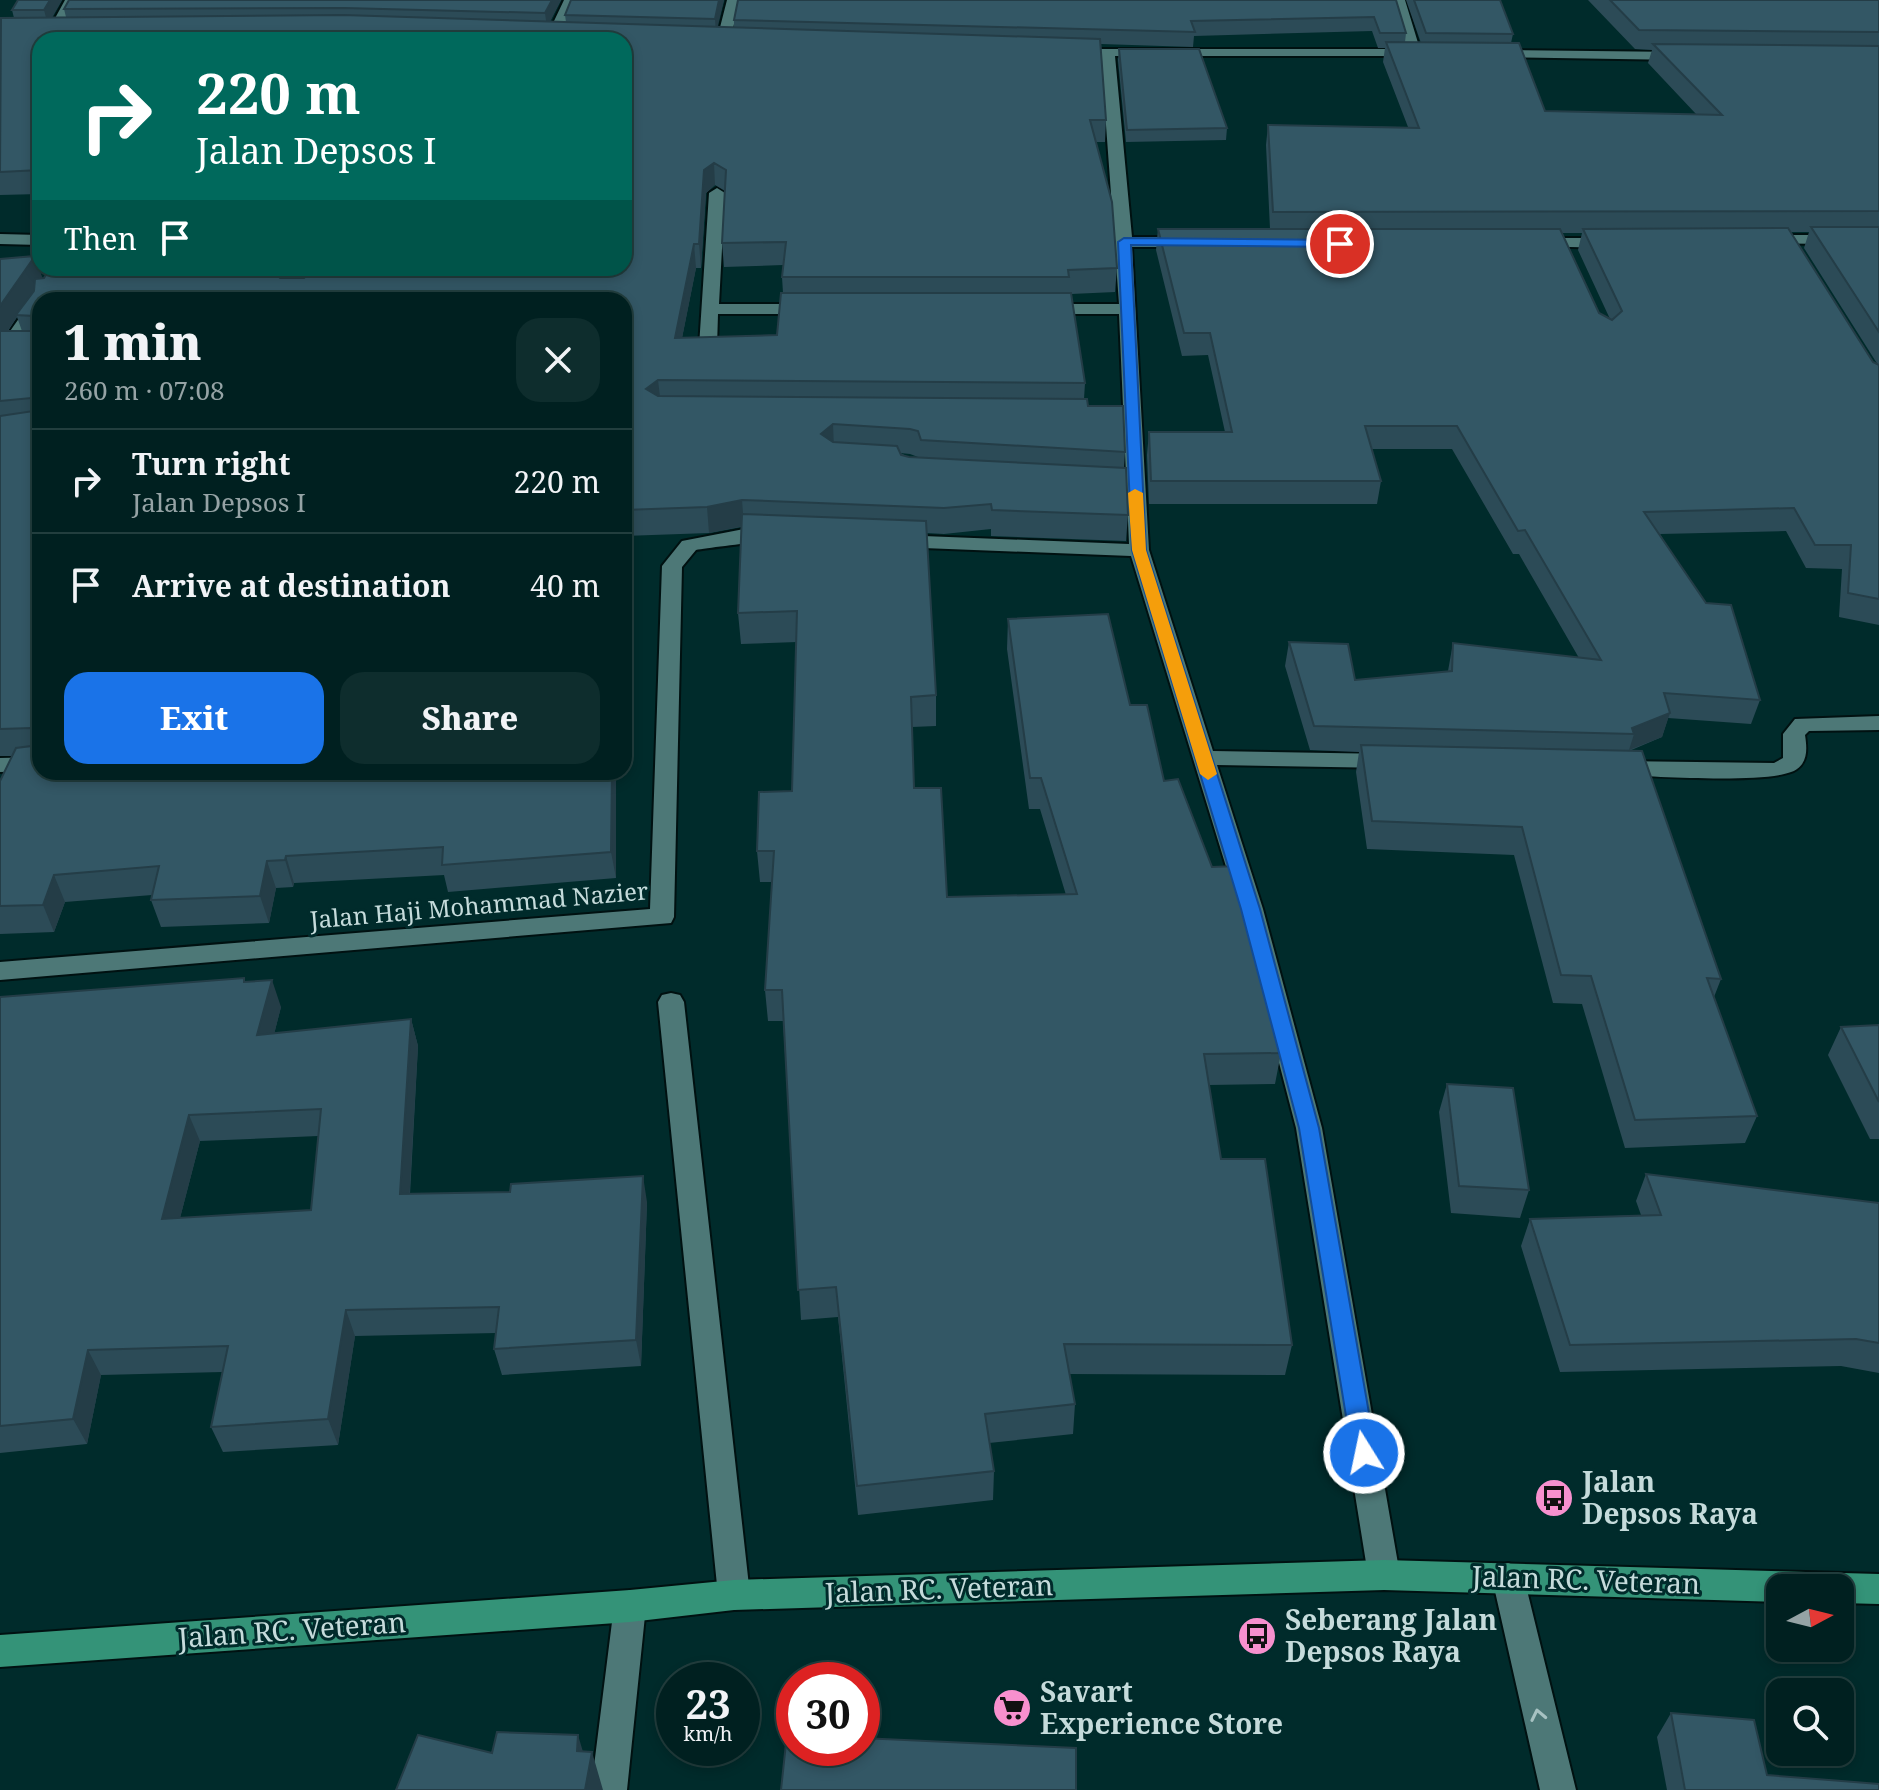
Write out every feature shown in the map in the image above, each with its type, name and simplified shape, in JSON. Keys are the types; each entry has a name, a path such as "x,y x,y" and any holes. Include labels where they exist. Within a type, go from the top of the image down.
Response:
{"main road":[{"name":"Jalan RC. Veteran","path":"0,1651 630,1606 734,1595 1384,1575 1879,1589"}],"street":[{"path":"55,31 71,0"},
{"path":"556,32 570,0"},
{"path":"733,0 716,42 738,43"},
{"path":"1399,0 1415,53"},
{"path":"1048,51 1430,53"},
{"path":"1108,53 1128,309 1122,416 1128,486 1139,550 1251,909 1309,1128 1384,1575"},
{"path":"1477,54 1692,56"},
{"path":"708,347 717,193"},
{"path":"0,239 32,240"},
{"path":"1747,240 1792,246 1879,240"},
{"path":"1124,242 1202,242"},
{"path":"1519,243 1566,250 1626,242"},
{"path":"710,309 835,309"},
{"path":"1020,309 1128,309"},
{"path":"3,348 32,314"},
{"path":"3,348 32,347"},
{"name":"Jalan Haji Mohammad Nazier","path":"0,971 662,917 672,566 689,545 744,535 791,537"},
{"path":"870,540 1139,550"},
{"path":"1598,767 1774,770 1794,763 1797,757 1794,734 1803,724 1879,723"},
{"path":"1203,758 1407,761"},
{"path":"6,790 19,765"},
{"path":"671,1002 734,1595"},
{"path":"1508,1578 1558,1790"},
{"path":"609,1790 630,1606"}],"building":[{"path":"18,0 50,0 44,10 12,10"},
{"path":"69,0 552,0 545,13 344,8 64,9"},
{"path":"571,0 719,0 715,19 565,15"},
{"path":"738,0 1396,0 1406,33 1380,33 1374,17 1191,21 1195,32 734,20"},
{"path":"1414,0 1500,0 1513,34 1426,33"},
{"path":"1610,0 1879,0 1879,32 1639,30"},
{"path":"343,15 1100,39 1106,120 1090,120 1112,202 1117,268 1068,270 1069,277 782,277 786,242 722,243 726,170 714,163 704,170 699,244 694,244 675,338 777,335 781,293 1071,293 1085,383 658,380 646,389 658,396 1087,399 1088,406 1123,406 1125,452 921,440 918,431 910,429 833,424 821,434 833,442 897,446 901,455 909,457 1126,468 1128,515 992,510 991,504 944,508 742,500 707,507 632,510 632,292 33,292 35,279 45,276 632,276 632,32 32,32 32,170 0,172 1,18"},
{"path":"1386,42 1519,43 1545,111 1722,115 1653,44 1879,46 1879,211 1273,212 1268,125 1419,128"},
{"path":"1119,49 1199,49 1227,128 1127,130"},
{"path":"1811,227 1879,227 1879,332"},
{"path":"1788,228 1873,362 1879,365 1879,599 1848,593 1851,545 1815,545 1794,508 1644,512 1706,603 1731,605 1760,700 1664,693 1670,713 1632,728 1634,734 1314,726 1289,642 1348,644 1355,680 1452,671 1453,643 1601,660 1525,530 1518,531 1457,426 1365,426 1381,481 1151,481 1149,432 1232,432 1210,333 1184,333 1158,229 1560,229 1599,313 1612,320 1622,311 1583,229"},
{"path":"32,256 0,306 0,259"},
{"path":"32,294 32,316 16,315"},
{"path":"0,331 32,331 32,402 31,398 0,401"},
{"path":"32,411 32,780 612,780 611,852 442,865 443,847 286,856 285,860 267,861 260,896 151,900 159,866 54,875 43,905 0,906 0,781 16,748 31,746 31,728 0,729 0,416"},
{"path":"742,514 926,521 936,695 911,697 914,788 941,788 947,897 1077,894 1041,778 1030,778 1008,619 1108,614 1130,705 1147,705 1164,781 1178,779 1212,867 1237,866 1268,982 1281,1053 1204,1054 1221,1159 1265,1159 1292,1345 1064,1344 1075,1404 985,1414 994,1471 857,1486 836,1287 798,1290 782,990 765,990 774,851 757,851 759,792 792,791 797,611 738,613"},
{"path":"1361,745 1642,751 1721,979 1707,978 1757,1116 1635,1120 1591,976 1561,975 1522,827 1372,821"},
{"path":"244,978 244,982 272,980 257,1035 411,1019 400,1194 510,1192 511,1184 643,1176 636,1340 494,1349 499,1307 346,1310 328,1419 211,1427 228,1346 88,1350 73,1419 0,1426 0,997","holes":["321,1109 311,1210 162,1219 189,1115"]},
{"path":"1879,1025 1879,1102 1841,1027"},
{"path":"1447,1084 1513,1088 1529,1190 1459,1186"},
{"path":"1646,1174 1879,1203 1879,1343 1856,1339 1570,1345 1530,1219 1661,1215"},
{"path":"1671,1713 1754,1720 1767,1775 1879,1784 1879,1790 1685,1790"},
{"path":"497,1732 578,1735 577,1751 592,1752 585,1790 396,1790 418,1735 492,1753"},
{"path":"880,1739 1076,1748 1076,1790 781,1790 784,1766 880,1766"}],"slow traffic":[{"path":"1135,493 1139,550 1208,774"}],"place":[{"name":"Jalan Depsos Raya","path":"1554,1498"},
{"name":"Seberang Jalan Depsos Raya","path":"1257,1636"},
{"name":"Savart Experience Store","path":"1012,1708"}],"route":[{"path":"1340,244 1124,242 1130,416 1139,550 1251,909 1309,1128 1364,1453"}]}
